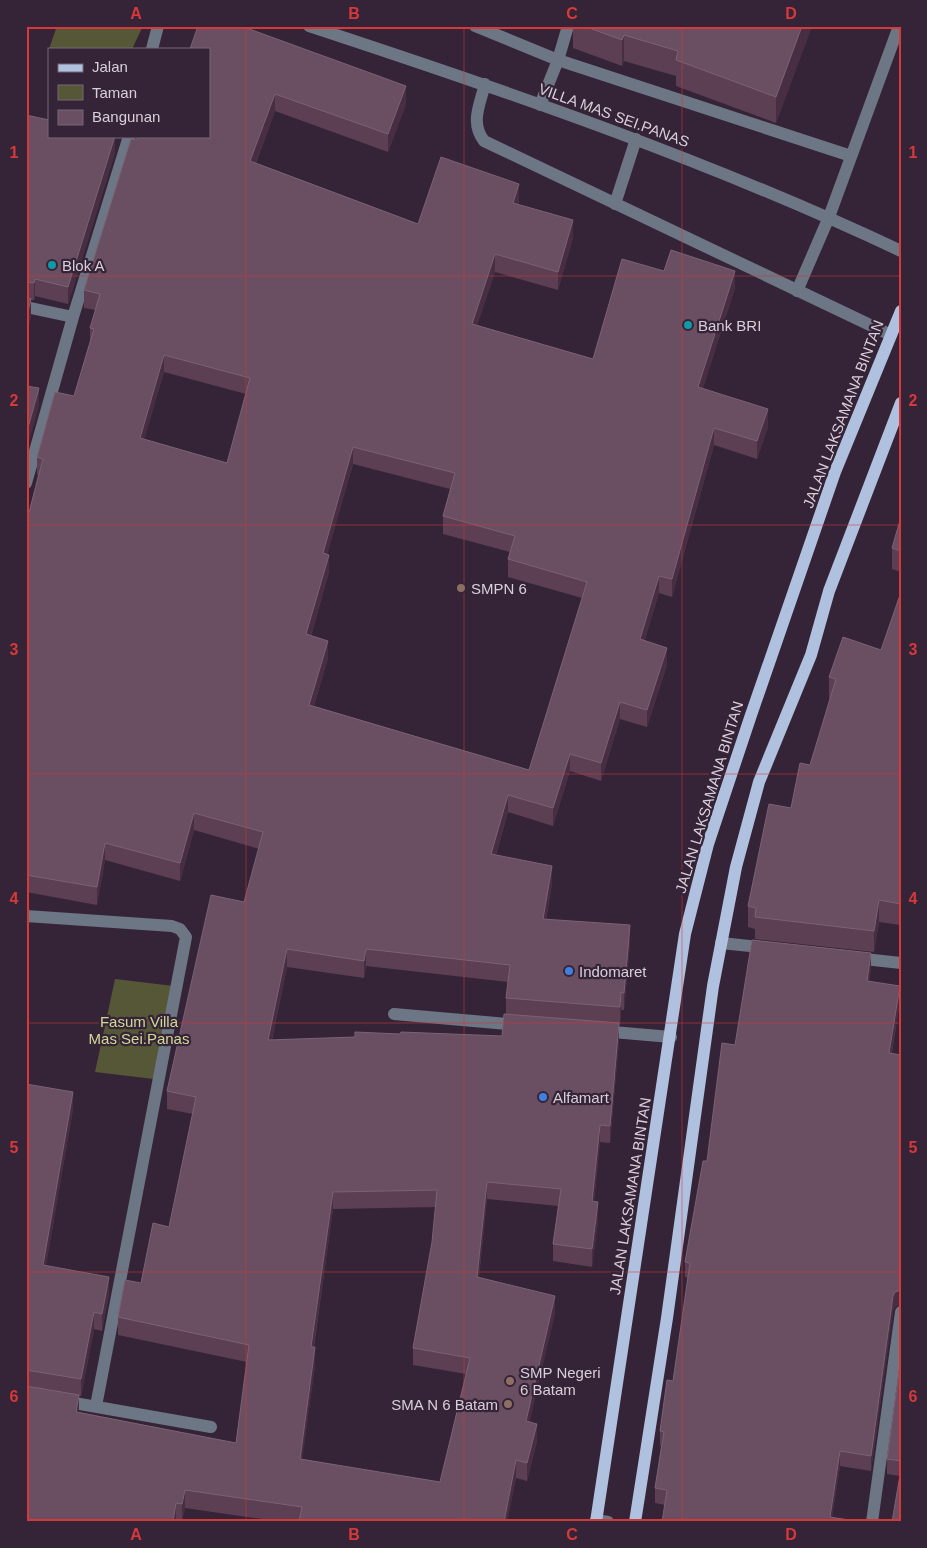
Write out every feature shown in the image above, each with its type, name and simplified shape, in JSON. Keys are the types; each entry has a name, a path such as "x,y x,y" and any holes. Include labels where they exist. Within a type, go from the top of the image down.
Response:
{"main road":[{"name":"JALAN LAKSAMANA BINTAN","path":"600,1521 685,934 708,844 835,472 901,311"},
{"path":"635,1522 667,1318 701,1061 736,867 759,782 811,655 829,591 901,403"}],"street":[{"path":"152,48 158,26"},
{"name":"VILLA MAS SEI.PANAS","path":"309,26 485,84 636,139 828,217 901,251"},
{"path":"475,26 558,60 851,156"},
{"path":"540,105 558,60 568,26"},
{"path":"797,291 828,217 899,26"},
{"path":"485,84 476,120 477,132 484,141 891,335"},
{"path":"616,204 636,139"},
{"path":"26,483 73,317 128,140 113,140"},
{"path":"26,307 73,317"},
{"path":"26,916 172,926 180,929 186,937 96,1406"},
{"path":"721,943 778,949"},
{"path":"844,957 901,963"},
{"path":"394,1014 532,1026"},
{"path":"592,1031 671,1037"},
{"path":"872,1522 901,1312"},
{"path":"53,1399 211,1427"}],"green space":[{"path":"57,26 143,26 132,48 49,48"},
{"name":"Fasum Villa Mas Sei.Panas","path":"115,979 182,987 162,1080 95,1072"}],"building":[{"path":"198,26 241,26 406,86 388,134 275,94 250,161 418,224 441,157 519,184 513,203 573,220 558,272 495,254 472,324 593,359 622,259 664,271 671,250 735,271 698,387 768,409 757,441 714,428 672,579 659,576 640,639 667,648 647,710 620,702 601,763 570,754 553,808 508,795 491,854 552,866 543,919 630,925 624,993 621,992 620,1007 506,998 510,965 366,949 364,961 287,949 268,1040 355,1037 355,1032 502,1036 504,1014 619,1023 610,1126 600,1125 592,1201 598,1202 592,1249 553,1244 561,1189 487,1182 477,1277 555,1296 526,1421 537,1424 527,1463 516,1460 504,1522 299,1522 302,1507 185,1490 182,1504 176,1503 173,1522 26,1522 26,1386 79,1395 76,1412 236,1443 249,1345 118,1317 125,1280 141,1283 153,1223 169,1227 196,1097 167,1091 211,895 244,902 263,832 194,813 180,863 105,843 97,887 26,875 26,524 43,459 37,457 55,392 74,396 94,329 90,328 100,294 84,290 131,139 137,140 138,138 210,138 210,48 190,48","holes":["164,355 250,378 227,463 140,438","353,447 455,473 443,516 515,536 508,559 587,582 529,770 309,705 328,641 306,634 329,555 323,553","437,1190 432,1242 413,1348 470,1358 440,1482 300,1459 315,1347 311,1347 333,1192"]},
{"path":"584,26 802,26 776,97 676,60 678,51 624,35 622,40"},
{"path":"26,115 48,120 48,138 114,138 68,287 35,279 34,283 26,282"},
{"path":"26,297 31,299 26,319"},
{"path":"26,386 39,388 26,435"},
{"path":"901,517 901,551 892,548"},
{"path":"901,592 901,904 879,900 874,931 755,917 756,908 748,906 769,804 791,808 800,763 810,765 836,679 829,677 843,637 881,650"},
{"path":"752,940 871,953 867,981 900,986 889,1053 901,1055 901,1290 895,1292 893,1296 871,1456 840,1451 830,1517 862,1522 662,1522 667,1490 655,1488 664,1432 660,1431 667,1380 673,1381 690,1263 685,1262 703,1161 707,1161 722,1043 735,1045"},
{"path":"26,1084 73,1092 43,1265 109,1277 102,1314 94,1312 81,1379 26,1370"},
{"path":"901,1358 901,1461 887,1459"},
{"path":"901,1469 901,1522 892,1522"}],"place":[{"name":"Blok A","path":"52,265"},
{"name":"Bank BRI","path":"688,325"},
{"name":"SMPN 6","path":"461,588"},
{"name":"Indomaret","path":"569,971"},
{"name":"Alfamart","path":"543,1097"},
{"name":"SMP Negeri 6 Batam","path":"510,1381"},
{"name":"SMA N 6 Batam","path":"508,1404"}]}
